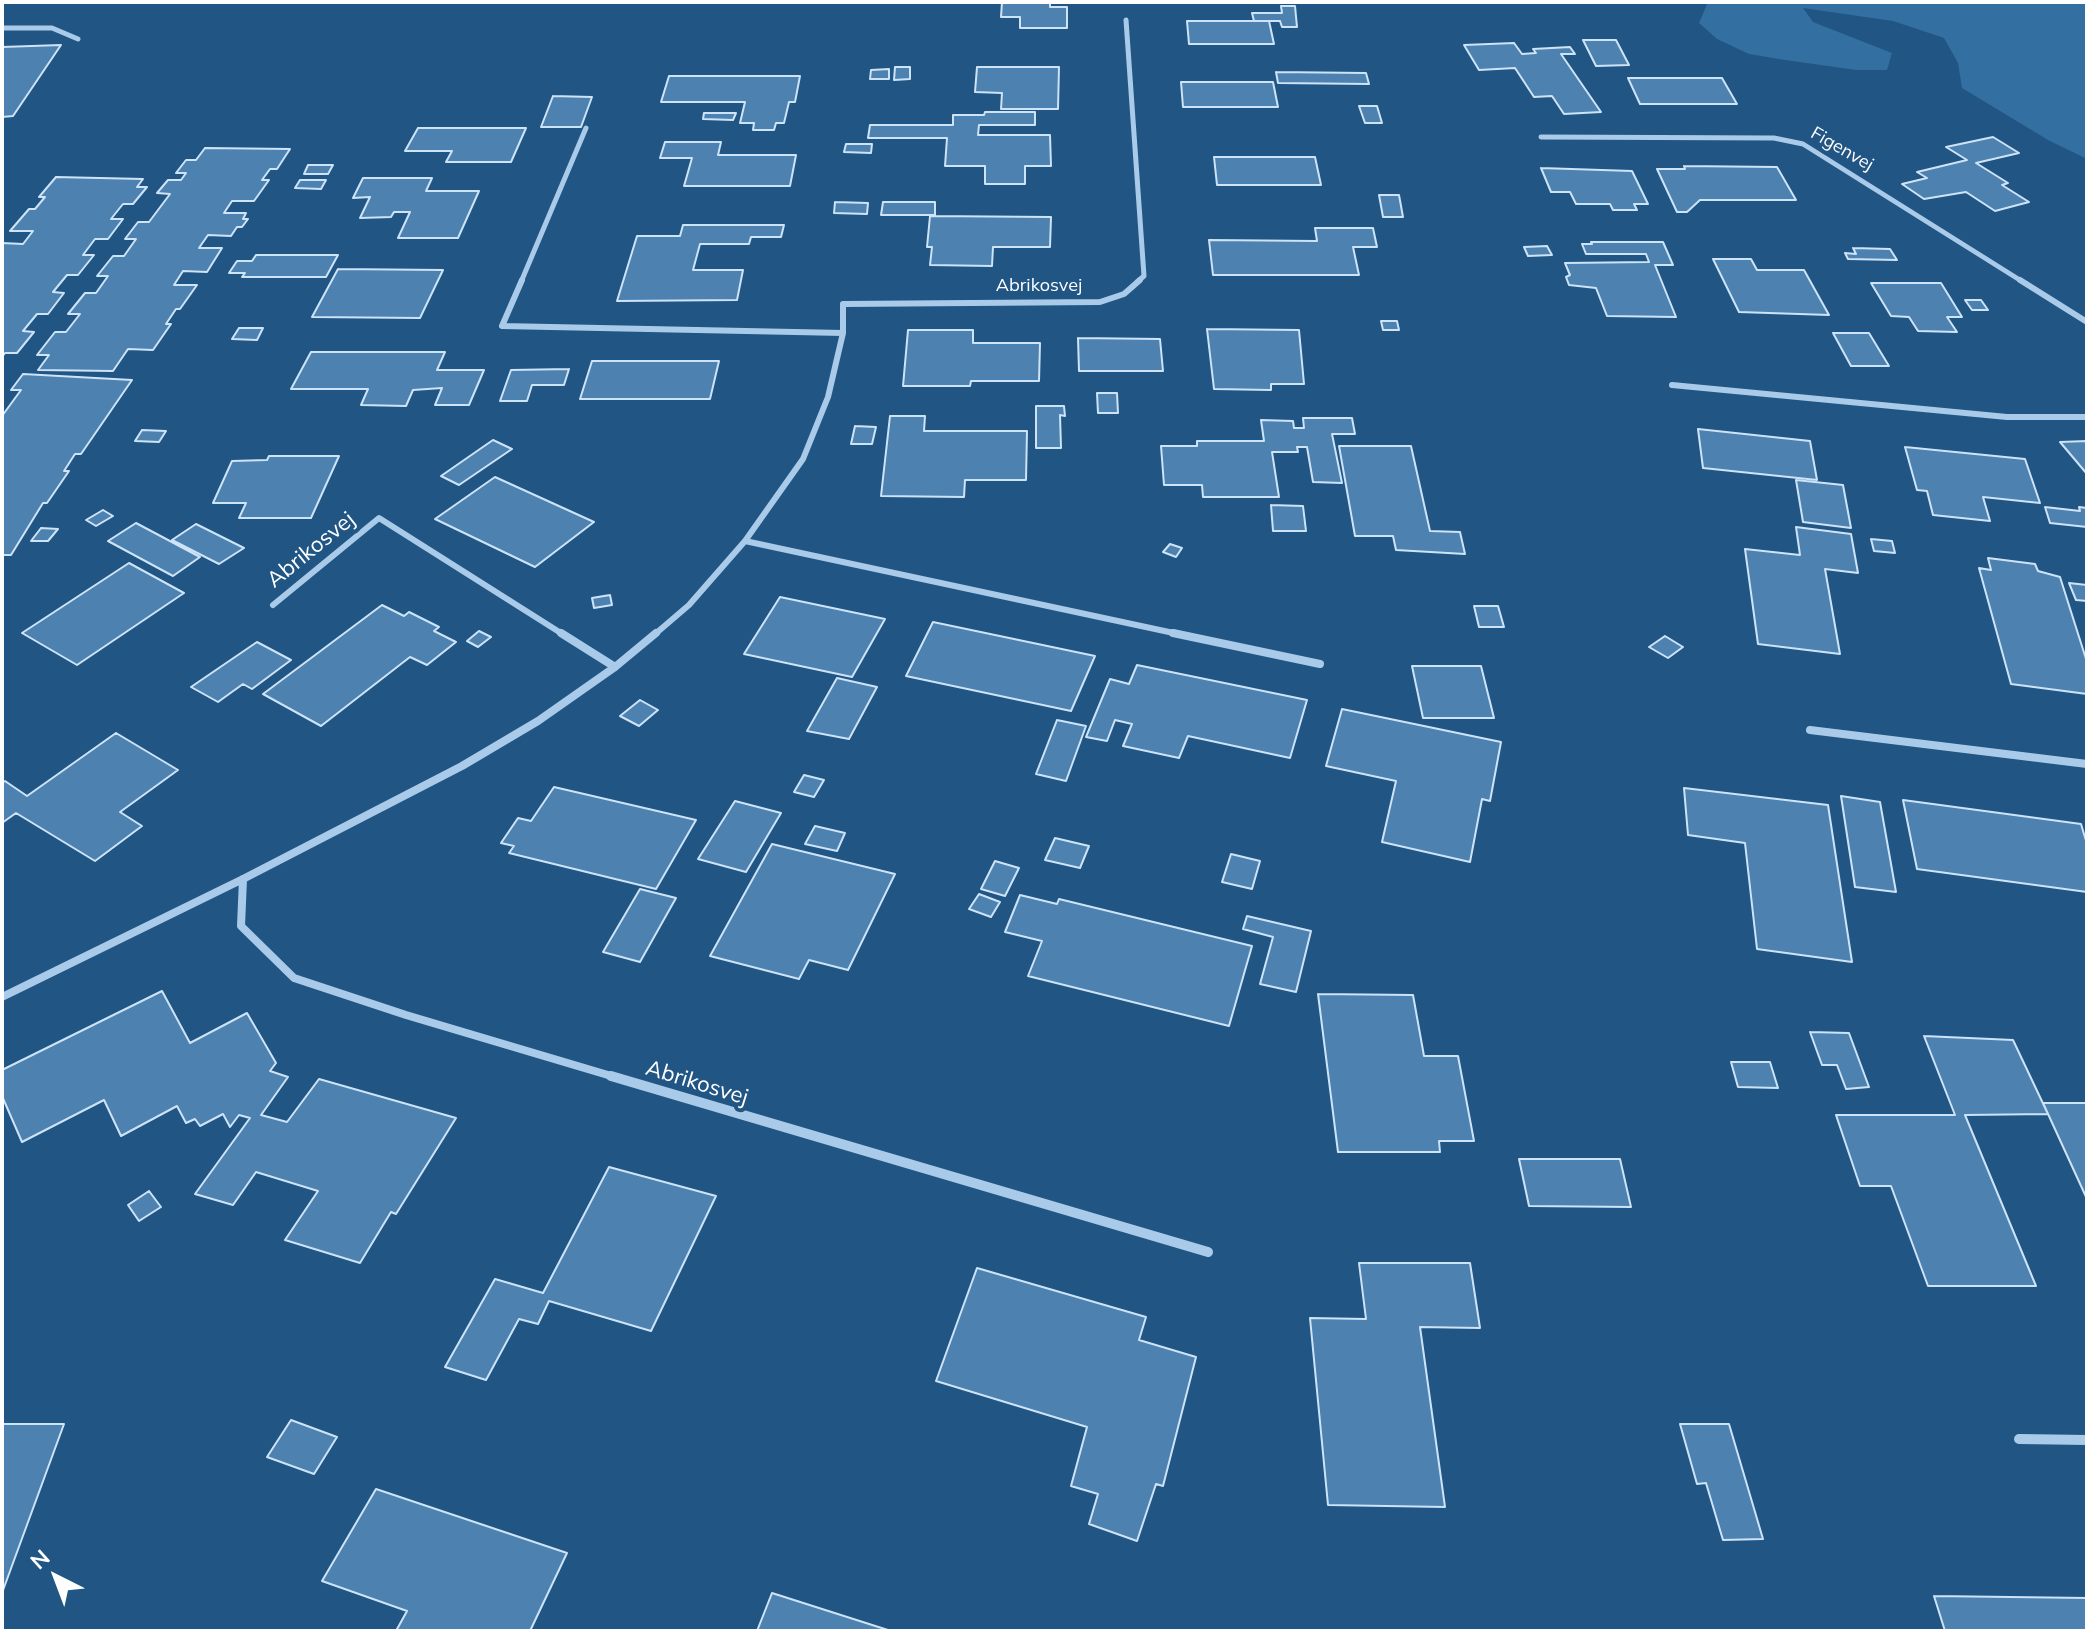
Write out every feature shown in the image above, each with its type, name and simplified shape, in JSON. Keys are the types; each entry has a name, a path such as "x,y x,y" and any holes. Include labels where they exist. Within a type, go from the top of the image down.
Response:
{"street":[{"name":"Abrikosvej","path":"2,997 243,879 462,766 538,721 615,667 689,605 745,541 803,459 828,397 843,333 843,304 1100,302 1124,294 1144,276 1126,20"},
{"path":"2,28 52,28 78,39"},
{"path":"586,128 502,326 843,333"},
{"name":"Figenvej","path":"1541,137 1774,138 1803,144 2087,322"},
{"path":"1672,385 2007,417 2087,417"},
{"name":"Abrikosvej","path":"273,605 379,518 615,667"},
{"path":"745,541 1320,664"},
{"path":"1810,730 2087,764"},
{"name":"Abrikosvej","path":"243,879 241,926 294,978 421,1020 1208,1252"},
{"path":"2019,1439 2087,1440"}],"shaded area":[{"path":"1708,2 2087,2 2087,159 2048,140 1962,88 1958,63 1944,38 1893,21 1803,8 1813,22 1892,53 1887,70 1856,70 1785,60 1749,54 1717,39 1699,23"}],"building":[{"path":"1002,2 1050,2 1050,7 1067,7 1067,28 1020,28 1020,17 1001,17"},
{"path":"1281,6 1295,6 1297,27 1282,27 1280,21 1254,21 1252,13 1282,13"},
{"path":"1187,21 1269,21 1274,44 1189,44"},
{"path":"1583,40 1616,40 1629,65 1596,66"},
{"path":"1514,43 1522,54 1536,53 1533,49 1570,47 1575,54 1561,54 1601,112 1564,114 1552,96 1534,97 1515,68 1479,70 1464,45"},
{"path":"61,45 13,116 2,117 2,47"},
{"path":"895,67 910,67 910,79 894,80"},
{"path":"977,67 1059,67 1058,109 1001,109 1002,93 975,92"},
{"path":"889,69 889,79 870,79 871,70"},
{"path":"1276,72 1366,73 1369,84 1278,83"},
{"path":"669,76 800,76 795,102 789,102 784,123 776,123 774,130 753,130 754,123 740,123 745,102 661,102"},
{"path":"1628,78 1722,78 1737,104 1640,104"},
{"path":"1181,82 1273,82 1278,107 1183,107"},
{"path":"553,96 592,97 581,127 541,127"},
{"path":"1359,106 1377,106 1382,123 1365,123"},
{"path":"985,112 1035,112 1035,125 979,125 978,135 1050,135 1051,166 1025,166 1025,184 985,184 985,166 945,166 947,138 868,138 870,125 953,125 953,115 984,115"},
{"path":"704,113 736,113 733,120 703,119"},
{"path":"418,128 526,128 511,162 446,162 452,151 405,151"},
{"path":"1993,137 2019,153 1976,163 2008,183 2002,185 2029,202 1995,211 1966,192 1924,199 1902,184 1927,178 1917,172 1967,160 1946,147"},
{"path":"665,142 721,142 718,155 796,155 790,186 684,186 692,158 660,158"},
{"path":"846,144 872,144 871,153 844,152"},
{"path":"205,148 290,149 277,169 270,169 262,180 269,180 254,201 232,201 224,213 246,213 243,219 248,219 242,227 237,227 231,236 208,235 199,248 222,248 207,272 183,271 174,285 197,285 180,309 176,309 166,324 171,324 153,350 128,349 113,371 38,370 49,355 37,355 55,332 66,332 80,314 68,314 85,293 96,293 108,276 97,276 113,256 124,256 136,239 125,239 138,222 149,222 170,194 157,193 168,180 181,180 186,173 176,173 186,160 196,160"},
{"path":"1214,157 1315,157 1321,185 1217,185"},
{"path":"308,165 333,165 328,174 304,174"},
{"path":"1684,166 1777,167 1796,200 1700,200 1687,212 1677,212 1657,169 1685,169"},
{"path":"1541,168 1632,171 1648,204 1634,204 1637,210 1613,210 1610,204 1576,204 1570,192 1551,192"},
{"path":"56,177 143,179 137,187 147,187 133,204 123,204 111,219 123,219 108,239 95,239 83,255 94,255 78,275 67,275 53,292 64,293 48,314 37,314 23,331 34,332 17,353 5,353 2,357 2,243 23,244 33,231 10,231 29,209 35,209 45,197 39,197"},
{"path":"363,178 432,178 426,191 479,191 458,238 398,238 410,212 394,212 391,217 360,218 370,197 353,198"},
{"path":"300,180 326,180 321,189 295,188"},
{"path":"1379,195 1399,195 1403,217 1383,217"},
{"path":"835,202 868,203 867,214 834,213"},
{"path":"883,202 935,202 935,215 881,215"},
{"path":"930,216 1051,217 1050,247 993,247 992,266 930,265 932,247 927,247"},
{"path":"683,225 784,225 781,237 751,237 749,244 700,244 693,270 743,270 737,300 617,301 637,236 680,236"},
{"path":"1315,228 1373,228 1377,247 1353,247 1359,275 1213,275 1209,240 1317,241"},
{"path":"1663,242 1673,265 1655,265 1676,317 1607,316 1596,288 1569,285 1566,277 1570,275 1565,263 1649,262 1646,254 1586,254 1582,244"},
{"path":"1547,246 1552,255 1528,256 1524,247"},
{"path":"1853,248 1890,249 1897,260 1848,259 1845,253 1856,254"},
{"path":"256,255 338,255 326,277 242,277 245,273 229,273 237,261 252,261"},
{"path":"1713,259 1751,259 1757,270 1804,270 1829,315 1739,312"},
{"path":"338,269 443,270 420,318 312,317"},
{"path":"1871,283 1941,283 1962,317 1947,317 1957,332 1918,331 1909,317 1891,316"},
{"path":"1965,300 1981,300 1988,310 1972,310"},
{"path":"1381,321 1397,321 1399,330 1383,330"},
{"path":"239,328 263,328 257,340 232,339"},
{"path":"1207,329 1299,330 1304,384 1271,384 1271,390 1214,389"},
{"path":"908,330 973,330 973,343 1040,343 1039,381 971,381 970,386 903,386"},
{"path":"1833,333 1869,333 1889,366 1851,366"},
{"path":"1078,338 1160,339 1163,371 1079,371"},
{"path":"311,352 445,352 437,370 484,370 469,405 435,405 442,388 413,390 406,406 361,405 368,389 291,389"},
{"path":"592,361 719,361 710,399 580,399"},
{"path":"569,369 564,385 532,385 527,401 500,401 511,370"},
{"path":"23,374 132,380 81,454 75,454 64,471 69,471 47,503 43,503 11,555 2,555 2,416 21,390 11,390"},
{"path":"1097,393 1117,393 1118,413 1098,413"},
{"path":"1036,406 1064,406 1065,416 1060,415 1061,448 1036,448"},
{"path":"890,416 925,416 924,431 1027,431 1026,480 965,480 964,497 881,496"},
{"path":"1303,418 1352,418 1355,434 1332,434 1342,483 1313,482 1307,447 1297,447 1298,452 1272,452 1279,497 1203,497 1202,485 1164,485 1161,446 1197,446 1197,441 1264,441 1261,420 1293,421 1294,428 1304,428"},
{"path":"855,426 876,427 872,444 851,444"},
{"path":"1698,429 1810,441 1817,480 1703,468"},
{"path":"142,430 166,431 159,442 135,441"},
{"path":"493,440 512,449 459,485 441,476"},
{"path":"2087,441 2087,474 2060,442"},
{"path":"1339,446 1411,446 1430,531 1460,532 1465,554 1396,550 1393,536 1355,536"},
{"path":"1905,447 2025,459 2040,503 1983,497 1990,521 1933,515 1927,491 1917,490"},
{"path":"269,456 339,456 311,518 239,518 246,503 213,503 232,461 267,460"},
{"path":"495,477 594,522 535,567 435,519"},
{"path":"1796,480 1843,485 1851,528 1803,522"},
{"path":"1271,505 1303,506 1306,531 1273,531"},
{"path":"2045,507 2080,511 2079,507 2087,508 2087,527 2050,523"},
{"path":"103,510 113,516 96,526 86,520"},
{"path":"136,523 200,557 173,576 108,541"},
{"path":"196,524 244,548 219,564 172,540"},
{"path":"1796,527 1851,534 1858,573 1825,569 1840,654 1758,644 1745,549 1800,555"},
{"path":"41,528 58,529 48,541 31,541"},
{"path":"1871,539 1892,541 1895,553 1874,551"},
{"path":"1170,544 1182,548 1176,557 1163,552"},
{"path":"1988,558 2035,564 2038,571 2060,577 2087,662 2087,694 2011,684 1979,568 1991,570"},
{"path":"129,563 184,593 77,665 22,633"},
{"path":"2069,583 2087,585 2087,601 2076,600"},
{"path":"610,595 612,605 594,608 592,598"},
{"path":"780,597 885,619 852,677 744,654"},
{"path":"382,605 404,616 409,612 439,627 434,631 456,642 427,665 410,657 321,726 263,694"},
{"path":"1474,606 1498,606 1504,627 1479,627"},
{"path":"933,622 1095,656 1071,711 906,676"},
{"path":"479,631 491,637 478,647 467,641"},
{"path":"1665,636 1683,647 1668,658 1649,647"},
{"path":"257,642 291,660 252,689 243,684 218,702 191,687"},
{"path":"1137,665 1307,700 1290,758 1188,736 1179,758 1123,746 1132,724 1115,720 1107,741 1086,737 1110,679 1129,684"},
{"path":"1412,666 1481,666 1494,718 1423,718"},
{"path":"837,678 877,687 849,739 807,731"},
{"path":"640,700 658,710 639,726 620,716"},
{"path":"1342,709 1501,742 1490,801 1482,799 1470,862 1382,842 1396,781 1326,766"},
{"path":"1057,720 1086,726 1066,781 1036,774"},
{"path":"116,733 178,770 120,812 142,826 95,861 16,813 2,823 2,783 5,781 27,796"},
{"path":"804,775 824,780 814,797 794,792"},
{"path":"554,787 696,820 656,889 509,853 514,846 501,843 518,818 531,821"},
{"path":"1684,788 1828,805 1852,962 1757,949 1745,843 1688,835"},
{"path":"1841,796 1880,802 1896,892 1855,887"},
{"path":"1903,800 2081,824 2087,844 2087,892 1917,869"},
{"path":"735,801 781,813 746,872 698,859"},
{"path":"815,826 845,833 837,851 805,844"},
{"path":"1055,838 1089,846 1080,868 1045,860"},
{"path":"772,844 895,874 848,970 809,960 799,979 710,956"},
{"path":"1231,854 1260,861 1252,889 1222,882"},
{"path":"995,861 1019,868 1005,896 981,889"},
{"path":"640,889 676,898 640,962 603,952"},
{"path":"979,894 1000,902 991,917 969,909"},
{"path":"1020,895 1057,904 1059,899 1252,946 1229,1026 1028,976 1042,941 1005,932"},
{"path":"1247,916 1311,931 1296,992 1260,984 1273,937 1243,929"},
{"path":"162,991 190,1043 247,1013 276,1063 270,1071 288,1077 261,1115 287,1122 319,1079 456,1118 396,1214 391,1212 360,1263 285,1240 318,1191 256,1172 233,1205 195,1194 250,1118 239,1115 230,1127 223,1114 200,1126 195,1119 186,1123 177,1106 121,1136 104,1100 22,1142 2,1096 2,1070"},
{"path":"1318,994 1413,995 1424,1056 1458,1056 1474,1141 1439,1141 1440,1152 1338,1152"},
{"path":"1810,1032 1849,1033 1869,1087 1846,1089 1837,1065 1822,1065"},
{"path":"1924,1036 2013,1040 2048,1114 1965,1115 2036,1286 1928,1286 1891,1186 1860,1186 1836,1115 1955,1115"},
{"path":"1731,1062 1770,1062 1778,1088 1738,1087"},
{"path":"2043,1103 2087,1103 2087,1199"},
{"path":"1519,1159 1620,1159 1631,1207 1529,1206"},
{"path":"609,1167 716,1196 651,1331 549,1301 538,1324 519,1319 486,1380 445,1367 495,1279 543,1293"},
{"path":"149,1191 161,1207 139,1221 128,1205"},
{"path":"1359,1263 1470,1263 1480,1328 1420,1327 1445,1507 1328,1505 1310,1318 1366,1319"},
{"path":"977,1268 1146,1317 1139,1340 1196,1357 1163,1486 1156,1484 1137,1541 1089,1524 1098,1494 1071,1486 1087,1427 936,1381"},
{"path":"291,1420 337,1437 314,1474 267,1457"},
{"path":"2,1424 64,1424 2,1593"},
{"path":"1680,1424 1729,1424 1763,1539 1723,1540 1706,1483 1697,1484"},
{"path":"376,1489 567,1553 530,1631 396,1631 407,1611 322,1581"},
{"path":"772,1593 891,1631 757,1631"},
{"path":"1934,1596 2087,1598 2087,1631 1945,1631"}]}
